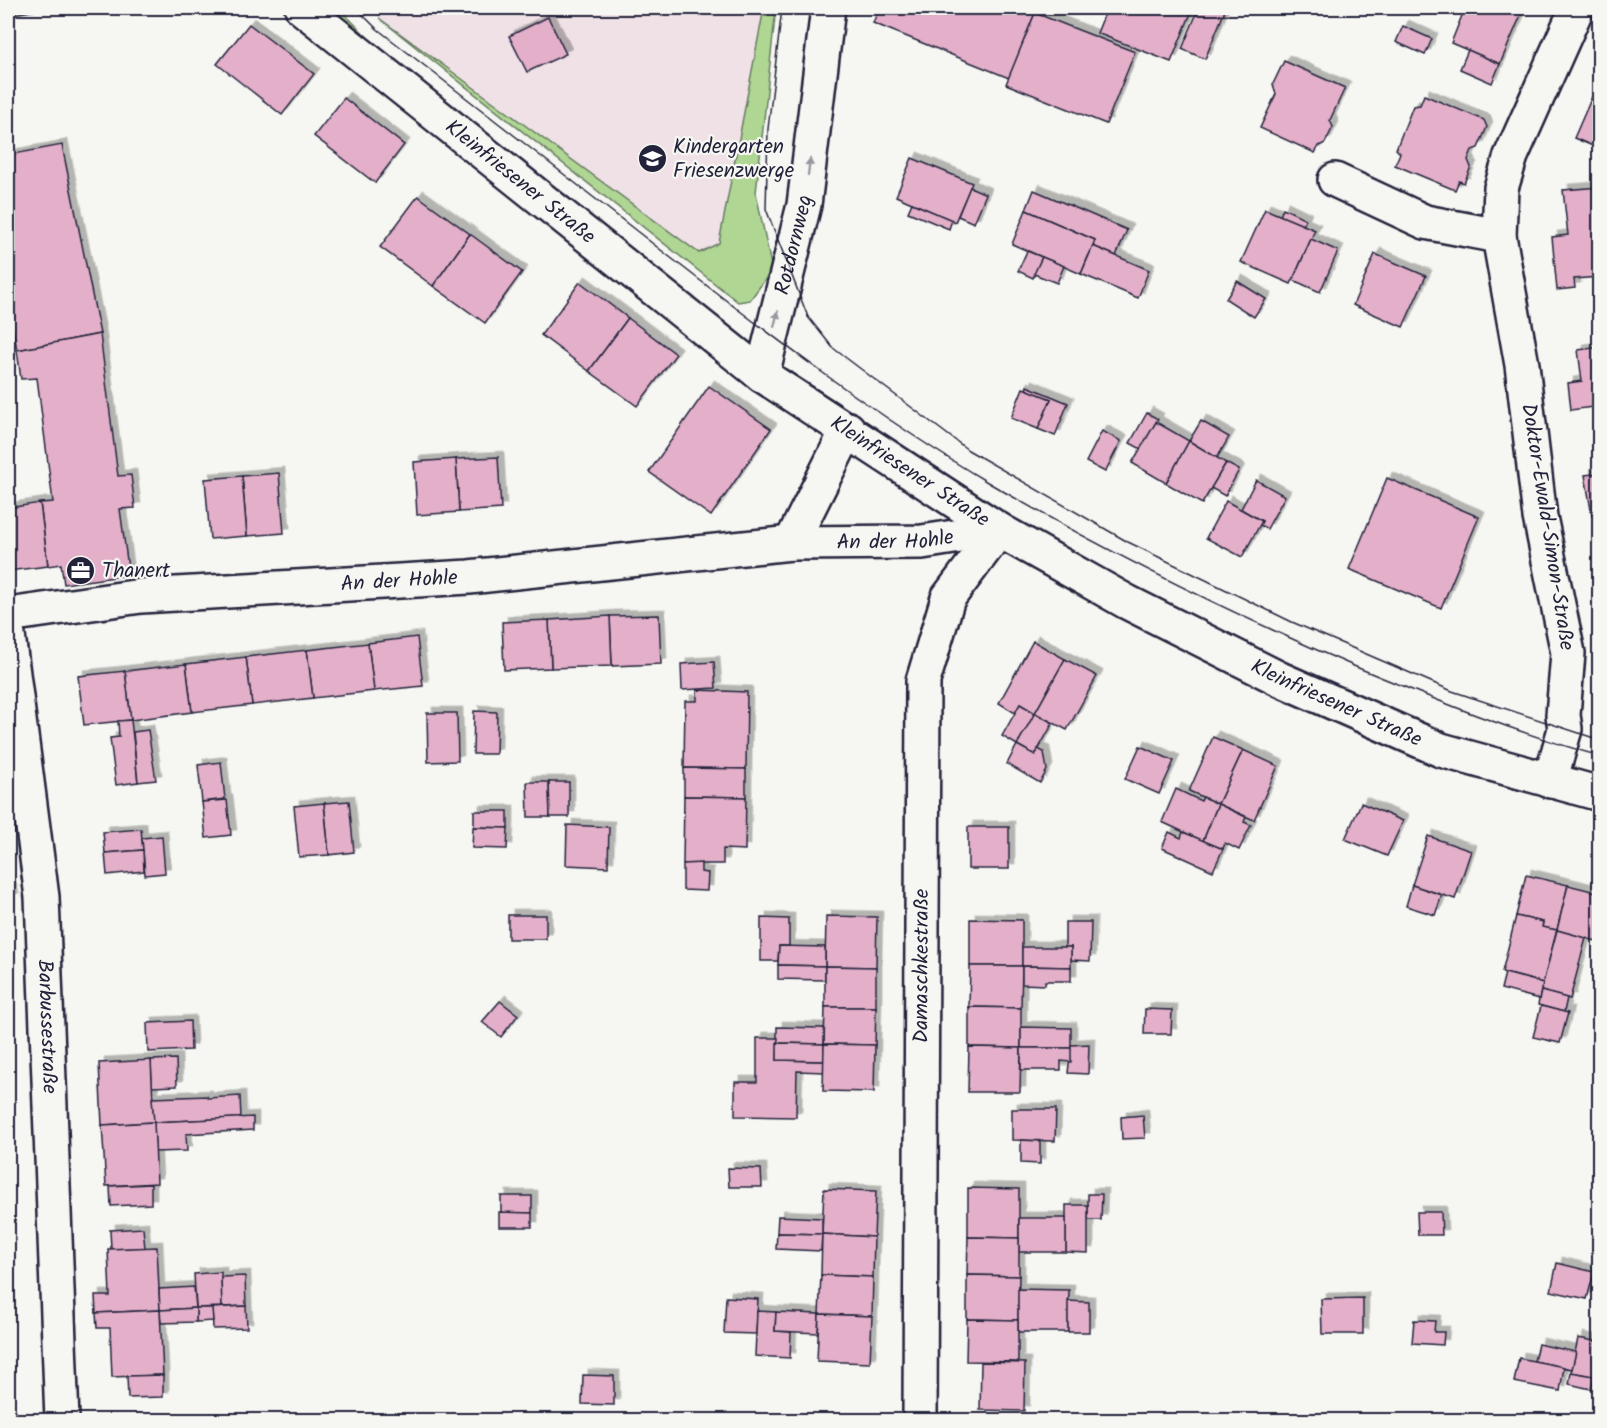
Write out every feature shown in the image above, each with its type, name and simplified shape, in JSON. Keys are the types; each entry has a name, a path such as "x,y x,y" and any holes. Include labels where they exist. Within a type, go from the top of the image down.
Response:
{"street":[{"name":"Kleinfriesener Straße","path":"302,8 762,375 848,429 999,530 1127,602 1280,679 1441,750 1599,794"},
{"name":"Rotdornweg","path":"762,375 804,205 828,8"},
{"name":"Doktor-Ewald-Simon-Straße","path":"1550,782 1565,729 1563,716 1569,653 1540,517 1522,365 1499,236 1501,188 1511,156 1576,8"},
{"path":"1335,180 1425,222 1499,236"},
{"path":"791,543 848,429"},
{"name":"An der Hohle","path":"8,615 141,597 469,577 791,543 922,542 999,530"},
{"name":"Damaschkestraße","path":"920,1420 923,681 948,598 999,530"},
{"name":"Barbussestraße","path":"8,634 42,897 62,1420"}],"shaded area":[{"name":"Kindergarten Friesenzwerge","path":"367,8 764,8 719,243 699,253 453,75"}],"green space":[{"path":"329,8 339,8 372,42"},
{"path":"764,8 776,8 756,193 772,270 750,300 738,302 379,18 699,253 719,243"}],"building":[{"path":"8,8 48,8 8,15"},
{"path":"879,8 1043,8 1040,14 1035,13 1009,78 873,23"},
{"path":"1107,8 1193,8 1171,62 1097,33"},
{"path":"1199,8 1226,8 1205,59 1182,49"},
{"path":"1465,8 1524,8 1500,64 1451,43"},
{"path":"1035,13 1135,52 1106,124 1006,84"},
{"path":"548,17 566,54 527,72 509,36"},
{"path":"249,24 314,74 282,115 217,64"},
{"path":"1403,26 1432,39 1425,55 1396,42"},
{"path":"1468,50 1500,64 1492,83 1460,69"},
{"path":"1284,61 1345,88 1330,120 1333,127 1325,143 1319,146 1315,153 1260,128 1276,94 1273,84"},
{"path":"1597,85 1600,87 1600,149 1574,138"},
{"path":"1424,95 1484,120 1487,127 1478,148 1472,150 1468,160 1471,167 1464,183 1459,181 1455,190 1395,165 1400,153 1396,149 1413,106 1420,105"},
{"path":"344,98 404,145 375,183 314,136"},
{"path":"62,145 100,334 17,350 8,302 8,155"},
{"path":"912,158 972,183 955,222 896,196"},
{"path":"970,187 986,194 974,223 958,216"},
{"path":"1600,187 1600,277 1574,279 1575,288 1557,290 1552,237 1568,235 1563,190"},
{"path":"1034,190 1127,230 1116,256 1093,246 1095,240 1026,210"},
{"path":"418,196 470,234 433,286 380,247"},
{"path":"912,203 952,220 949,229 908,212"},
{"path":"1283,208 1306,219 1303,226 1280,216"},
{"path":"1265,209 1315,230 1291,284 1241,262"},
{"path":"1026,210 1095,240 1081,274 1012,244"},
{"path":"470,234 522,272 485,323 433,286"},
{"path":"1311,239 1338,251 1320,292 1293,280"},
{"path":"1093,246 1149,270 1138,298 1081,274"},
{"path":"1027,251 1042,257 1033,278 1018,271"},
{"path":"1375,254 1426,276 1403,327 1353,305"},
{"path":"1042,257 1064,266 1057,283 1034,274"},
{"path":"1237,281 1266,299 1254,317 1226,299"},
{"path":"580,282 628,318 589,371 541,335"},
{"path":"628,318 676,354 637,406 589,371"},
{"path":"100,334 118,476 131,475 135,508 120,509 129,575 64,584 61,564 48,566 40,503 53,502 37,378 21,379 17,350"},
{"path":"1600,347 1600,406 1571,410 1568,383 1582,381 1578,350"},
{"path":"709,386 771,429 711,516 649,472"},
{"path":"1027,386 1068,403 1055,436 1038,429 1051,399 1026,390"},
{"path":"1023,388 1051,399 1038,429 1011,418"},
{"path":"1147,413 1158,419 1141,449 1130,443"},
{"path":"1201,421 1229,437 1217,458 1189,441"},
{"path":"1156,422 1189,441 1166,483 1132,463"},
{"path":"1102,431 1121,441 1105,472 1086,462"},
{"path":"1189,441 1226,463 1202,504 1166,483"},
{"path":"498,457 501,509 459,512 456,459"},
{"path":"456,459 459,512 417,515 414,462"},
{"path":"1226,463 1239,470 1225,496 1211,488"},
{"path":"279,473 284,533 247,536 242,476"},
{"path":"1600,473 1600,515 1592,516 1585,475"},
{"path":"242,476 247,536 210,539 205,479"},
{"path":"1387,478 1479,517 1441,608 1349,569"},
{"path":"1256,480 1285,496 1267,529 1260,525 1262,521 1241,509"},
{"path":"1226,501 1262,521 1242,557 1206,538"},
{"path":"40,503 48,566 8,571 8,508"},
{"path":"659,615 661,664 612,666 610,616"},
{"path":"610,616 612,666 551,668 549,620"},
{"path":"549,620 551,668 504,670 502,622"},
{"path":"417,637 423,686 374,691 368,643"},
{"path":"1033,641 1065,659 1035,713 1020,704 1015,713 999,703"},
{"path":"368,643 374,691 313,698 307,650"},
{"path":"307,650 313,698 252,705 246,657"},
{"path":"246,657 252,705 192,712 186,664"},
{"path":"1065,659 1097,676 1067,730 1035,713"},
{"path":"714,662 716,688 682,690 681,664"},
{"path":"186,664 192,712 131,720 125,671"},
{"path":"125,671 131,720 84,725 78,676"},
{"path":"697,690 747,692 746,769 684,768 685,701 697,701"},
{"path":"1020,704 1035,713 1017,745 1002,736"},
{"path":"474,711 497,712 496,754 473,754"},
{"path":"427,713 457,713 458,761 428,762"},
{"path":"1035,713 1053,723 1035,755 1017,745"},
{"path":"131,720 138,782 116,785 110,738 119,737 118,721"},
{"path":"148,730 156,780 138,782 133,732"},
{"path":"1213,737 1243,750 1218,804 1189,791"},
{"path":"1017,745 1035,755 1038,749 1044,752 1047,770 1040,783 1007,764"},
{"path":"1140,746 1174,761 1159,794 1125,779"},
{"path":"1243,750 1278,766 1254,820 1218,804"},
{"path":"221,762 225,799 202,802 198,765"},
{"path":"684,768 746,769 746,797 684,796"},
{"path":"527,782 549,782 550,817 528,817"},
{"path":"549,782 569,782 569,817 550,817"},
{"path":"1176,789 1201,801 1203,797 1218,804 1203,841 1162,822"},
{"path":"684,796 746,797 745,850 723,849 723,864 683,864"},
{"path":"227,800 231,835 206,838 202,802"},
{"path":"349,801 354,852 329,855 324,803"},
{"path":"324,803 329,855 299,857 294,806"},
{"path":"1361,803 1403,821 1387,856 1345,839"},
{"path":"1218,804 1246,817 1244,822 1251,825 1239,850 1225,843 1223,849 1203,841"},
{"path":"474,811 508,811 508,828 474,827"},
{"path":"567,825 609,827 608,867 566,865"},
{"path":"473,827 508,828 507,849 472,848"},
{"path":"968,827 1009,827 1009,869 968,869"},
{"path":"141,829 143,850 105,853 103,832"},
{"path":"1169,832 1181,838 1183,832 1223,849 1213,871 1162,848"},
{"path":"162,836 165,873 145,875 142,838"},
{"path":"1428,836 1471,851 1455,899 1412,885"},
{"path":"143,850 144,871 107,875 105,853"},
{"path":"701,863 701,872 708,873 707,891 683,890 683,864"},
{"path":"1526,875 1568,885 1557,930 1542,927 1543,922 1516,916"},
{"path":"8,880 13,898 8,900"},
{"path":"1412,885 1442,895 1435,915 1406,906"},
{"path":"1568,885 1600,893 1600,928 1596,941 1557,930"},
{"path":"508,915 546,915 546,939 508,939"},
{"path":"826,916 877,917 876,967 825,966"},
{"path":"1516,916 1543,922 1542,927 1557,930 1543,983 1502,972"},
{"path":"761,918 789,919 789,946 779,946 778,961 761,961"},
{"path":"970,919 1022,920 1022,966 970,966"},
{"path":"1065,922 1091,922 1090,961 1071,960 1071,947 1065,947"},
{"path":"1557,930 1586,938 1570,999 1541,991"},
{"path":"779,946 825,947 825,966 778,965"},
{"path":"1022,947 1071,947 1071,967 1022,966"},
{"path":"778,965 825,966 825,980 778,979"},
{"path":"825,966 876,967 876,1007 825,1007"},
{"path":"970,966 1022,966 1021,1008 969,1007"},
{"path":"1022,966 1071,967 1071,981 1045,981 1045,985 1022,984"},
{"path":"1505,973 1543,983 1539,999 1501,989"},
{"path":"1541,991 1567,998 1564,1012 1538,1005"},
{"path":"500,1001 518,1015 501,1037 482,1022"},
{"path":"1541,1006 1568,1013 1560,1043 1533,1037"},
{"path":"825,1007 876,1007 875,1045 824,1044"},
{"path":"969,1007 1021,1008 1021,1048 969,1047"},
{"path":"1145,1009 1172,1010 1171,1034 1144,1034"},
{"path":"190,1021 191,1050 148,1052 147,1023"},
{"path":"777,1027 824,1028 824,1044 777,1043"},
{"path":"1021,1027 1071,1028 1071,1048 1021,1048"},
{"path":"757,1038 778,1038 777,1060 824,1061 824,1072 797,1071 796,1117 735,1116 735,1082 757,1082"},
{"path":"777,1043 824,1044 824,1061 777,1060"},
{"path":"824,1044 875,1045 874,1092 823,1091"},
{"path":"1089,1044 1088,1074 1068,1073 1071,1045"},
{"path":"969,1047 1021,1048 1020,1092 968,1092"},
{"path":"1021,1048 1071,1048 1071,1062 1061,1061 1061,1070 1021,1070"},
{"path":"176,1059 177,1086 152,1087 151,1060"},
{"path":"151,1060 154,1122 102,1125 99,1063"},
{"path":"207,1096 207,1098 240,1096 241,1118 154,1122 152,1098"},
{"path":"1012,1109 1056,1109 1055,1141 1012,1140"},
{"path":"1143,1115 1145,1138 1122,1139 1121,1117"},
{"path":"253,1117 253,1130 186,1134 187,1151 155,1152 154,1122"},
{"path":"154,1122 157,1183 106,1186 102,1125"},
{"path":"1021,1140 1040,1141 1040,1164 1021,1163"},
{"path":"728,1168 761,1169 762,1187 729,1187"},
{"path":"151,1184 151,1204 111,1206 110,1186"},
{"path":"968,1188 1019,1189 1019,1238 968,1237"},
{"path":"824,1189 876,1191 874,1237 822,1234"},
{"path":"1088,1194 1102,1194 1101,1220 1088,1220"},
{"path":"501,1196 532,1196 532,1213 501,1213"},
{"path":"1066,1205 1088,1205 1088,1253 1066,1252"},
{"path":"499,1212 532,1213 532,1227 499,1227"},
{"path":"1417,1212 1441,1212 1442,1235 1418,1235"},
{"path":"778,1216 822,1218 822,1234 777,1233"},
{"path":"1019,1218 1066,1218 1066,1252 1019,1252"},
{"path":"143,1228 145,1248 111,1249 110,1230"},
{"path":"777,1233 822,1234 821,1251 776,1249"},
{"path":"822,1234 874,1237 873,1277 821,1275"},
{"path":"968,1237 1019,1238 1019,1276 967,1275"},
{"path":"1600,1244 1600,1271 1593,1269"},
{"path":"157,1247 160,1310 96,1313 95,1296 110,1296 108,1249"},
{"path":"1557,1263 1594,1272 1587,1299 1551,1291"},
{"path":"221,1272 222,1307 196,1308 194,1274"},
{"path":"821,1275 873,1277 872,1316 819,1314"},
{"path":"967,1275 1019,1276 1018,1320 967,1319"},
{"path":"245,1276 246,1306 222,1307 221,1277"},
{"path":"194,1287 196,1308 160,1310 159,1289"},
{"path":"1018,1289 1069,1290 1068,1332 1018,1332"},
{"path":"726,1297 758,1299 756,1334 724,1333"},
{"path":"1363,1298 1363,1334 1322,1334 1321,1299"},
{"path":"1068,1301 1089,1302 1089,1332 1068,1332"},
{"path":"246,1306 247,1328 213,1329 212,1308"},
{"path":"196,1308 212,1308 213,1321 196,1322"},
{"path":"196,1308 196,1322 161,1323 160,1310"},
{"path":"160,1310 163,1375 112,1377 110,1328 97,1328 96,1313"},
{"path":"757,1311 776,1312 775,1331 791,1332 790,1358 755,1356"},
{"path":"776,1312 819,1314 818,1333 775,1331"},
{"path":"819,1314 872,1316 870,1363 817,1361"},
{"path":"967,1319 1018,1320 1018,1362 966,1361"},
{"path":"1414,1320 1435,1321 1434,1332 1444,1332 1443,1345 1412,1343"},
{"path":"1578,1338 1600,1342 1600,1378 1571,1372"},
{"path":"1538,1344 1576,1352 1572,1369 1534,1361"},
{"path":"1519,1358 1564,1367 1560,1391 1514,1382"},
{"path":"981,1362 1025,1363 1024,1411 980,1410"},
{"path":"1571,1372 1594,1376 1591,1389 1569,1384"},
{"path":"163,1375 163,1397 128,1398 127,1376"},
{"path":"583,1375 614,1376 614,1405 582,1404"},
{"path":"1600,1379 1600,1403 1595,1403"}],"tram line":[{"path":"356,8 376,28 784,344 905,430 989,483 1124,557 1309,646 1476,715 1600,756"},
{"path":"782,8 768,129 766,209 808,317 833,348 968,450 1128,542 1292,622 1452,691 1600,740"}],"place":[{"name":"Kindergarten Friesenzwerge","path":"652,159"},
{"name":"Thanert","path":"81,571"}]}
